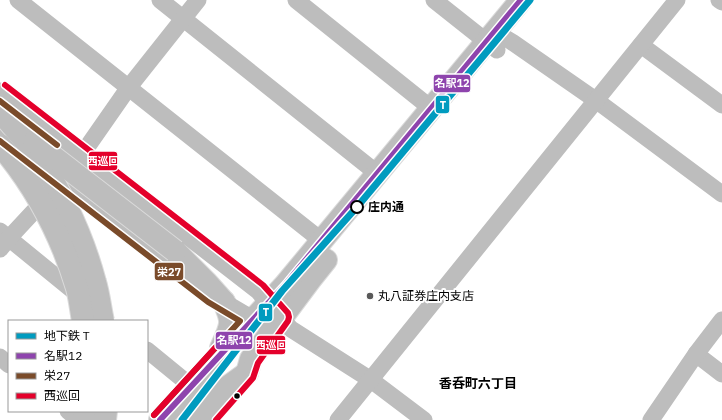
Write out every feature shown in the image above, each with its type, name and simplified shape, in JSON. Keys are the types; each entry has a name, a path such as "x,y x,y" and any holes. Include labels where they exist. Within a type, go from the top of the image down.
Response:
{"main road":[{"path":"160,420 215,360 274,319 310,280 496,40 521,0"},
{"path":"206,420 247,373 251,359 274,319 283,288 432,109 496,40 538,0"},
{"path":"0,111 36,156 70,212 84,245 96,284 102,320"},
{"path":"0,115 175,251 224,302 231,323 215,360"},
{"path":"0,145 24,176 52,222 64,250 77,289 83,320"},
{"path":"200,420 222,391 247,373"}],"street":[{"path":"18,0 322,240"},
{"path":"160,0 378,174"},
{"path":"110,320 3,240 63,180 129,88 198,0"},
{"path":"296,0 432,109"},
{"path":"434,0 496,40 597,100 722,194"},
{"path":"338,420 677,0"},
{"path":"641,45 722,105"},
{"path":"0,91 258,291 274,319"},
{"path":"0,131 213,296 224,302 274,319 371,380 424,420"},
{"path":"658,417 696,354 722,320"},
{"path":"148,351 191,386"},
{"path":"696,354 722,374"},
{"path":"0,357 8,363"},
{"path":"69,412 79,420"}],"metro line":[{"name":"T","path":"182,420 282,291 357,207 530,0"}],"transit line":[{"name":"名駅12","path":"160,420 285,285 521,0"},
{"name":"西巡回","path":"5,85 263,285 288,313 288,321 258,363 253,378 216,420"},
{"name":"栄27","path":"0,101 57,145"},
{"name":"栄27","path":"0,141 208,302 240,321 154,415"},
{"name":"西巡回","path":"154,415 215,348"}],"place":[{"name":"庄内通","path":"357,207"},
{"name":"丸八証券庄内支店","path":"370,296"}],"district":[{"name":"香呑町六丁目","path":"478,383"}]}
